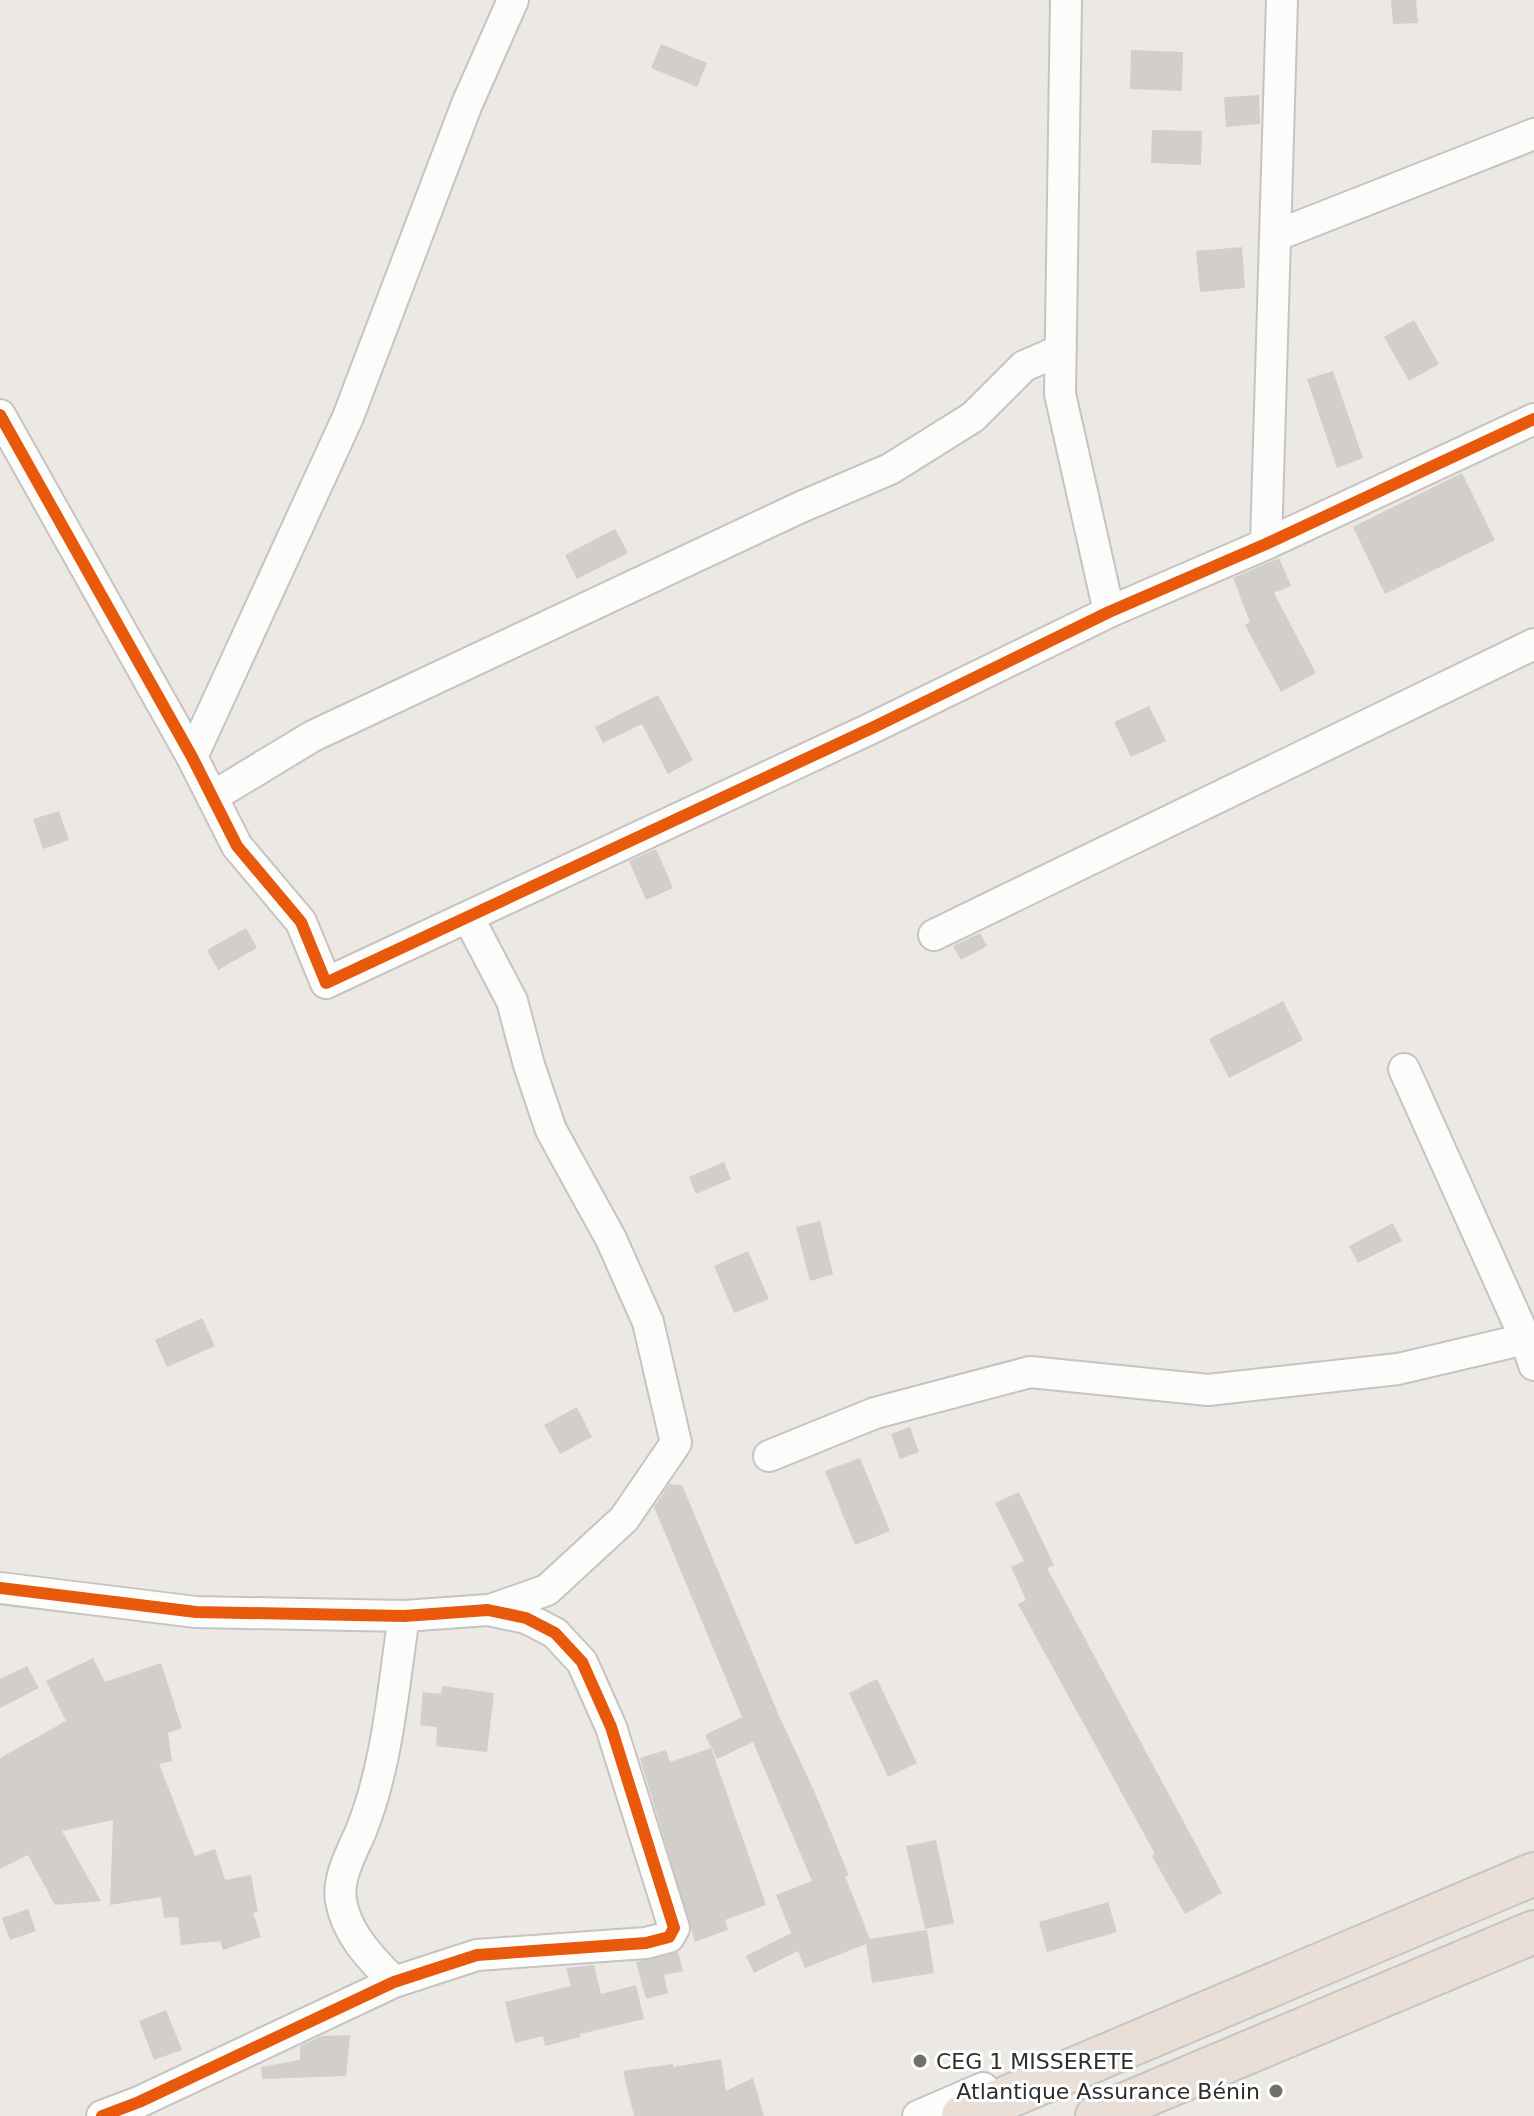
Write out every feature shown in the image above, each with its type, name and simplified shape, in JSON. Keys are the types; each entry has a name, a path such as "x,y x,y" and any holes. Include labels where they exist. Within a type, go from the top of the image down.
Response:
{"highway":[{"path":"963,2116 1534,1874"},
{"path":"1097,2116 1534,1932"}],"street":[{"path":"192,757 348,417 467,104 513,0"},
{"path":"1066,0 1060,394 1109,612"},
{"path":"1266,544 1282,0"},
{"path":"1275,236 1534,134"},
{"path":"212,797 313,736 801,507 890,469 973,417 1024,366 1061,350"},
{"path":"0,415 192,757 237,846 301,922 326,983 874,727 1109,612 1266,544 1534,419"},
{"path":"934,935 1534,644"},
{"path":"0,1588 196,1612 404,1616 488,1610 547,1590 624,1519 676,1443 648,1322 611,1239 551,1130 512,1001 468,917"},
{"path":"769,1456 875,1413 1030,1372 1208,1390 1398,1369 1531,1347 1404,1069"},
{"path":"102,2116 139,2102 394,1982 477,1955 646,1943 669,1937 674,1928 611,1727 582,1662 555,1633 526,1618 488,1610"},
{"path":"394,1982 364,1952 347,1922 340,1898 344,1873 375,1794 404,1616"},
{"path":"918,2116 1534,1856"}],"building":[{"path":"1391,0 1416,0 1418,23 1393,24"},
{"path":"661,44 707,63 697,87 651,68"},
{"path":"1131,50 1183,52 1182,91 1130,89"},
{"path":"1259,95 1260,124 1226,127 1224,97"},
{"path":"1152,130 1202,131 1201,165 1151,163"},
{"path":"1242,247 1245,288 1200,292 1196,251"},
{"path":"1414,320 1439,364 1409,381 1384,337"},
{"path":"1333,371 1363,458 1337,468 1307,379"},
{"path":"1462,473 1495,540 1385,594 1353,527"},
{"path":"615,529 628,553 577,579 565,555"},
{"path":"1279,558 1291,586 1274,593 1316,673 1281,692 1245,625 1250,622 1233,578"},
{"path":"658,695 693,760 668,774 642,724 603,743 595,727"},
{"path":"1149,706 1166,741 1131,757 1114,722"},
{"path":"59,811 69,840 43,849 33,819"},
{"path":"656,849 673,888 646,900 629,861"},
{"path":"246,928 257,948 218,970 207,950"},
{"path":"980,933 987,946 961,960 953,946"},
{"path":"1283,1001 1303,1040 1229,1078 1209,1039"},
{"path":"724,1162 731,1179 696,1194 689,1177"},
{"path":"820,1221 833,1274 810,1281 796,1227"},
{"path":"1393,1223 1402,1241 1358,1263 1349,1246"},
{"path":"748,1251 769,1299 734,1313 714,1266"},
{"path":"202,1318 215,1346 167,1367 155,1340"},
{"path":"577,1407 592,1437 560,1454 544,1425"},
{"path":"910,1427 919,1452 900,1459 891,1434"},
{"path":"860,1458 890,1531 855,1545 825,1471"},
{"path":"669,1484 682,1485 815,1793 849,1876 845,1876 870,1939 927,1930 934,1973 872,1983 866,1944 805,1968 798,1951 754,1973 746,1956 791,1933 776,1895 812,1881 753,1742 717,1759 705,1735 742,1717 654,1507"},
{"path":"1019,1492 1054,1565 1047,1568 1222,1893 1185,1914 1018,1604 1026,1600 1011,1567 1024,1561 995,1503"},
{"path":"93,1658 105,1682 161,1663 182,1728 168,1733 172,1761 159,1764 195,1856 215,1849 225,1880 251,1875 258,1912 253,1913 261,1937 223,1950 220,1941 181,1945 178,1917 164,1918 161,1897 110,1905 113,1820 62,1831 101,1901 55,1905 28,1855 0,1869 0,1758 66,1721 46,1681"},
{"path":"27,1666 39,1688 0,1708 0,1679"},
{"path":"877,1679 917,1763 888,1777 849,1693"},
{"path":"442,1686 494,1693 487,1752 436,1746 437,1727 420,1725 423,1692 441,1694"},
{"path":"711,1748 766,1905 725,1920 728,1930 695,1942 640,1758 666,1750 670,1762"},
{"path":"936,1840 954,1923 925,1929 906,1846"},
{"path":"1108,1902 1117,1932 1047,1952 1039,1922"},
{"path":"28,1909 36,1931 10,1940 2,1918"},
{"path":"678,1952 683,1971 664,1975 668,1993 646,1999 636,1962"},
{"path":"594,1965 601,1994 636,1985 644,2019 545,2046 543,2036 515,2043 505,2002 571,1986 566,1968"},
{"path":"166,2010 182,2050 154,2060 139,2021"},
{"path":"350,2035 346,2076 262,2079 261,2067 300,2060 300,2046 322,2036"},
{"path":"721,2059 726,2091 753,2078 764,2116 634,2116 623,2071"}],"cycle path":[{"path":"0,415 192,757 237,846 301,922 326,983 874,727 1109,612 1266,544 1534,419"},
{"path":"0,1588 196,1612 404,1616 488,1610 526,1618 555,1633 582,1662 611,1727 674,1928 669,1937 646,1943 477,1955 394,1982 139,2102 102,2116"}],"place":[{"name":"CEG 1 MISSERETE","path":"920,2061"},
{"name":"Atlantique Assurance Bénin","path":"1276,2091"}]}
